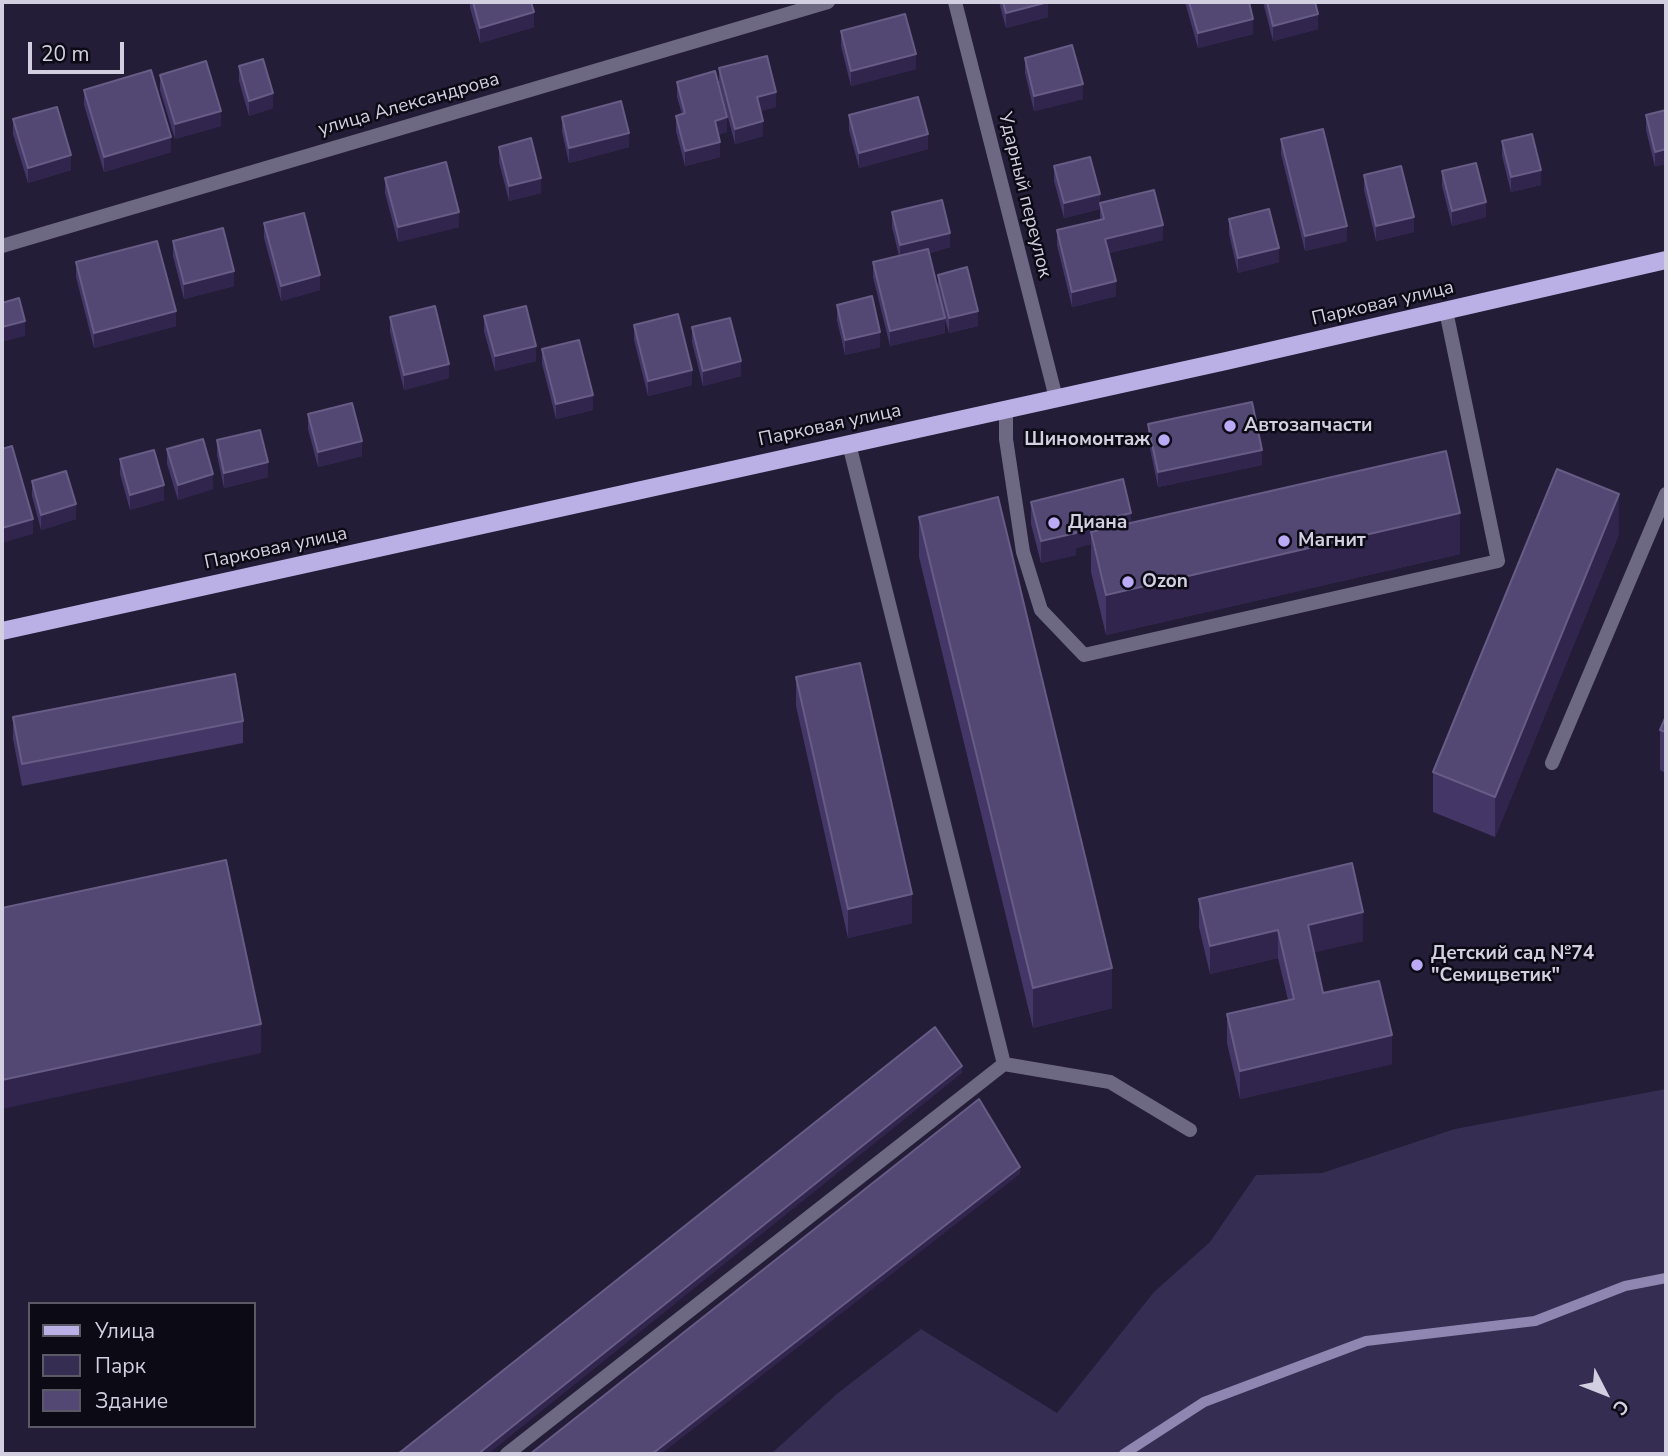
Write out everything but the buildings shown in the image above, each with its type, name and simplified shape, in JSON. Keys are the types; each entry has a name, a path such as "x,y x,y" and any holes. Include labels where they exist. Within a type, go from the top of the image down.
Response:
{"main road":[{"name":"Парковая улица","path":"2,631 1666,260"}],"street":[{"name":"улица Александрова","path":"2,246 828,2"},
{"name":"Ударный переулок","path":"955,2 1056,398"},
{"path":"1006,409 1006,439 1023,552 1041,610 1084,655 1498,561 1446,311"},
{"path":"849,444 1004,1064"},
{"path":"1552,763 1666,494"},
{"path":"507,1454 1004,1064 1110,1082 1190,1129"}],"green space":[{"path":"1666,1089 1666,1454 771,1454 838,1393 921,1329 1057,1413 1154,1292 1210,1242 1256,1175 1322,1173 1455,1129"}],"waterway":[{"path":"1124,1454 1204,1402 1366,1341 1535,1321 1625,1286 1666,1278"}],"place":[{"name":"Автозапчасти","path":"1230,426"},
{"name":"Шиномонтаж","path":"1164,440"},
{"name":"Диана","path":"1054,523"},
{"name":"Магнит","path":"1284,541"},
{"name":"Ozon","path":"1128,582"},
{"name":"Детский сад №74 \"Семицветик\"","path":"1417,965"}]}
